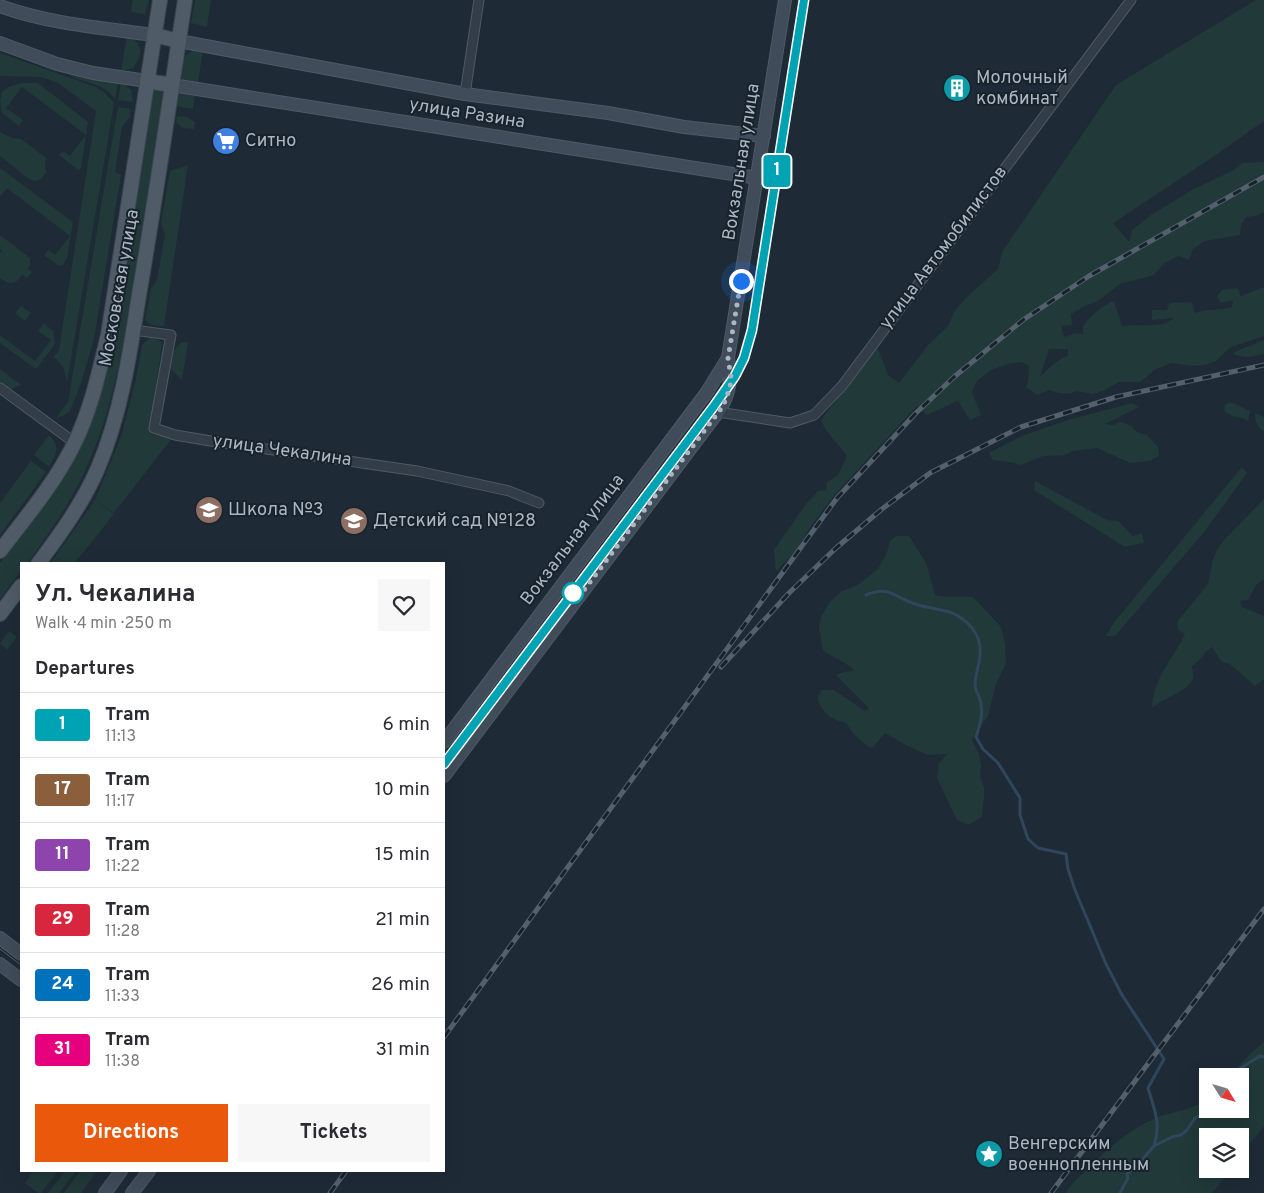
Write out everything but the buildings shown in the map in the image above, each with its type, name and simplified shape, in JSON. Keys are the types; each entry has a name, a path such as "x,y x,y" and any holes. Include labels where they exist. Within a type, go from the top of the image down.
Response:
{"main road":[{"name":"Московская улица","path":"0,551 65,461 75,443 94,390 108,335 160,0"},
{"name":"Московская улица","path":"39,562 74,515 87,491 99,466 118,405 134,330 186,0"},
{"name":"Вокзальная улица","path":"445,775 718,412 727,397 731,377 728,358 786,0"},
{"path":"0,6 54,20 154,35 179,41"},
{"name":"улица Разина","path":"179,41 465,94 608,113 684,127 764,136"},
{"path":"0,42 57,64 92,73 172,85"},
{"name":"улица Разина","path":"172,85 758,178"},
{"name":"Вокзальная улица","path":"445,741 701,400 728,358"},
{"path":"0,614 20,587"},
{"path":"0,938 20,953"},
{"path":"0,964 20,979"},
{"path":"105,1193 120,1172"},
{"path":"132,1193 148,1172"}],"street":[{"path":"465,94 479,0"},
{"name":"улица Автомобилистов","path":"718,412 790,423 814,415 842,386 1131,0"},
{"name":"улица Чекалина","path":"134,330 171,335 154,428 175,435 193,438 417,471 509,490 539,503"},
{"path":"0,388 75,443"}],"green space":[{"path":"133,0 149,0 145,14 131,12"},
{"path":"195,0 211,0 207,27 191,23"},
{"path":"1256,0 1264,0 1264,121 1113,223 1129,242 1132,230 1151,215 1192,190 1232,171 1242,163 1264,162 1264,212 1256,216 1246,217 1241,225 1240,235 1205,241 1193,249 1189,260 1178,256 1163,264 1154,275 1120,284 1098,301 1071,314 1072,325 1061,326 1064,337 1076,333 1083,334 1083,326 1090,318 1101,308 1114,301 1122,326 1156,325 1168,322 1174,318 1152,320 1152,310 1167,310 1169,304 1192,302 1195,313 1227,308 1232,307 1233,300 1221,303 1217,296 1222,290 1237,288 1241,296 1264,287 1264,336 1231,347 1216,361 1205,365 1192,366 1171,363 1156,369 1140,382 1119,382 1093,394 1076,391 1070,394 1059,393 1049,390 1037,395 1026,387 1029,366 1021,362 1007,364 991,370 977,381 972,392 981,415 970,420 958,401 927,415 917,406 837,492 813,523 795,552 776,571 774,550 806,504 818,491 826,490 827,482 838,475 847,456 829,434 821,420 877,346 888,375 899,383 928,345 948,326 954,312 967,297 998,269 1002,252 1116,85","holes":["1049,349 1068,349 1068,356 1056,362 1040,377"]},
{"path":"127,36 137,42 140,54 133,68 121,71"},
{"path":"197,50 203,51 197,87 183,81 181,66 184,57"},
{"path":"0,53 96,87 114,103 67,382 63,366 54,357 59,350 96,111 58,83 42,77 0,76"},
{"path":"64,72 118,82 115,99 104,89"},
{"path":"121,82 131,90 133,102 118,100"},
{"path":"22,83 38,83 88,122 81,168 78,170 59,155 63,151 70,156 86,135 22,87 6,108 23,120 19,126 2,113 0,101 2,92 10,86"},
{"path":"159,89 164,93 123,345 107,413 85,471 70,499 54,526 28,562 20,562 20,572 0,599 0,563 41,508 95,410 107,372 116,331 155,90"},
{"path":"181,92 195,94 193,109 174,106 176,98"},
{"path":"118,107 131,109 130,117 122,127 115,172 121,175 94,339 81,383 70,411 56,418 68,402"},
{"path":"177,116 187,117 195,122 194,129 182,128 176,122"},
{"path":"0,132 12,138 21,139 46,158 45,169 47,171 41,179 35,181 29,179 0,156"},
{"path":"188,165 164,326 151,325 145,320 151,289 157,280 165,234 161,223 170,171"},
{"path":"0,168 73,222 67,258 63,265 59,266 44,255 48,250 55,255 70,236 7,188 0,197"},
{"path":"0,235 30,258 28,269 32,272 27,278 22,275 17,281 12,283 0,278 0,253 2,250 0,249"},
{"path":"21,306 31,313 25,321 15,313"},
{"path":"44,323 53,331 55,344 36,369 0,343 0,335 35,361 51,340 38,331"},
{"path":"151,337 162,342 150,433 172,438 114,513 95,500 122,434 136,379 142,345"},
{"path":"1264,340 1264,354 1248,357 1232,353"},
{"path":"183,342 188,343 182,380 171,369 175,350"},
{"path":"0,369 21,385 9,390 0,383"},
{"path":"1230,402 1250,411 1248,421 1224,411 1225,405"},
{"path":"1132,403 1139,407 1105,424 1113,425 1120,422 1130,425 1137,432 1147,435 1158,447 1159,456 1150,461 1130,463 1097,448 1073,451 1065,455 1043,456 1020,465 993,460 989,453 1022,436 1068,420"},
{"path":"1255,413 1264,417 1264,431 1257,424"},
{"path":"49,435 55,443 56,450 49,467 34,455"},
{"path":"31,461 46,472 0,535 0,503"},
{"path":"1242,467 1247,473 1204,532 1115,636 1106,636 1112,625"},
{"path":"1035,481 1107,520 1118,521 1133,536 1142,533 1144,543 1125,547 1034,490"},
{"path":"1264,499 1264,579 1256,585 1248,600 1240,601 1242,607 1264,616 1264,679 1255,686 1230,664 1222,662 1212,647 1192,666 1193,677 1190,683 1181,691 1152,708 1156,687 1164,669 1185,634 1178,630 1177,622 1208,584 1213,559 1217,550 1225,539"},
{"path":"95,500 114,514 76,562 51,562"},
{"path":"896,536 909,536 926,563 935,595 973,597 1001,627 1005,643 1006,663 996,684 988,716 972,740 979,754 980,777 984,787 984,797 982,817 968,825 957,820 937,778 939,763 947,754 928,755 885,733 870,748 854,734 846,723 828,715 817,698 822,690 834,690 865,711 869,708 836,675 854,671 850,666 823,651 819,628 821,617 830,602 842,591 858,585 878,569 886,555 890,541"},
{"path":"9,631 17,637 7,650 0,643"},
{"path":"1264,1042 1264,1126 1249,1145 1249,1128 1199,1128 1199,1178 1224,1178 1212,1193 1066,1193 1074,1182 1110,1148 1139,1126 1161,1116 1199,1103 1199,1118 1249,1118 1249,1068 1237,1068"},
{"path":"32,1172 57,1172 41,1193 38,1193 25,1183"},
{"path":"64,1172 75,1172 59,1193 48,1193"},
{"path":"79,1172 96,1172 81,1193 64,1193"}],"waterway":[{"path":"866,595 880,591 891,593 915,604 955,614 967,622 976,634 979,640 980,652 975,685 982,709 976,737 983,749 998,763 1020,798 1020,815 1028,839 1038,848 1066,854 1068,869 1075,890 1106,964 1122,995 1164,1059 1148,1088 1157,1123 1154,1146"},
{"path":"1241,1068 1260,1056 1264,1057"},
{"path":"1120,1193 1128,1178 1127,1174 1135,1168 1154,1146 1172,1137 1181,1135 1195,1118 1199,1116"}],"tram line":[{"path":"445,763 715,406 735,376 744,358 751,330 804,0"},
{"name":"1","path":"445,763 714,406 735,376 744,358 752,330 804,0"},
{"path":"0,949 20,964"}],"railway":[{"path":"445,1036 837,498 916,413 954,377 1023,320 1089,276 1264,177"},
{"path":"721,667 789,593 836,548 882,509 930,473 1021,427 1116,397 1264,365"},
{"path":"1051,1193 1264,909"},
{"path":"330,1193 345,1172"}],"place":[{"name":"Молочный комбинат","path":"957,88"},
{"name":"Ситно","path":"226,141"},
{"name":"Школа №3","path":"209,510"},
{"name":"Детский сад №128","path":"354,521"},
{"name":"Венгерским военнопленным","path":"989,1154"}],"route":[{"path":"573,593 578,598 723,406 730,388 731,377 728,358 741,281"}]}
